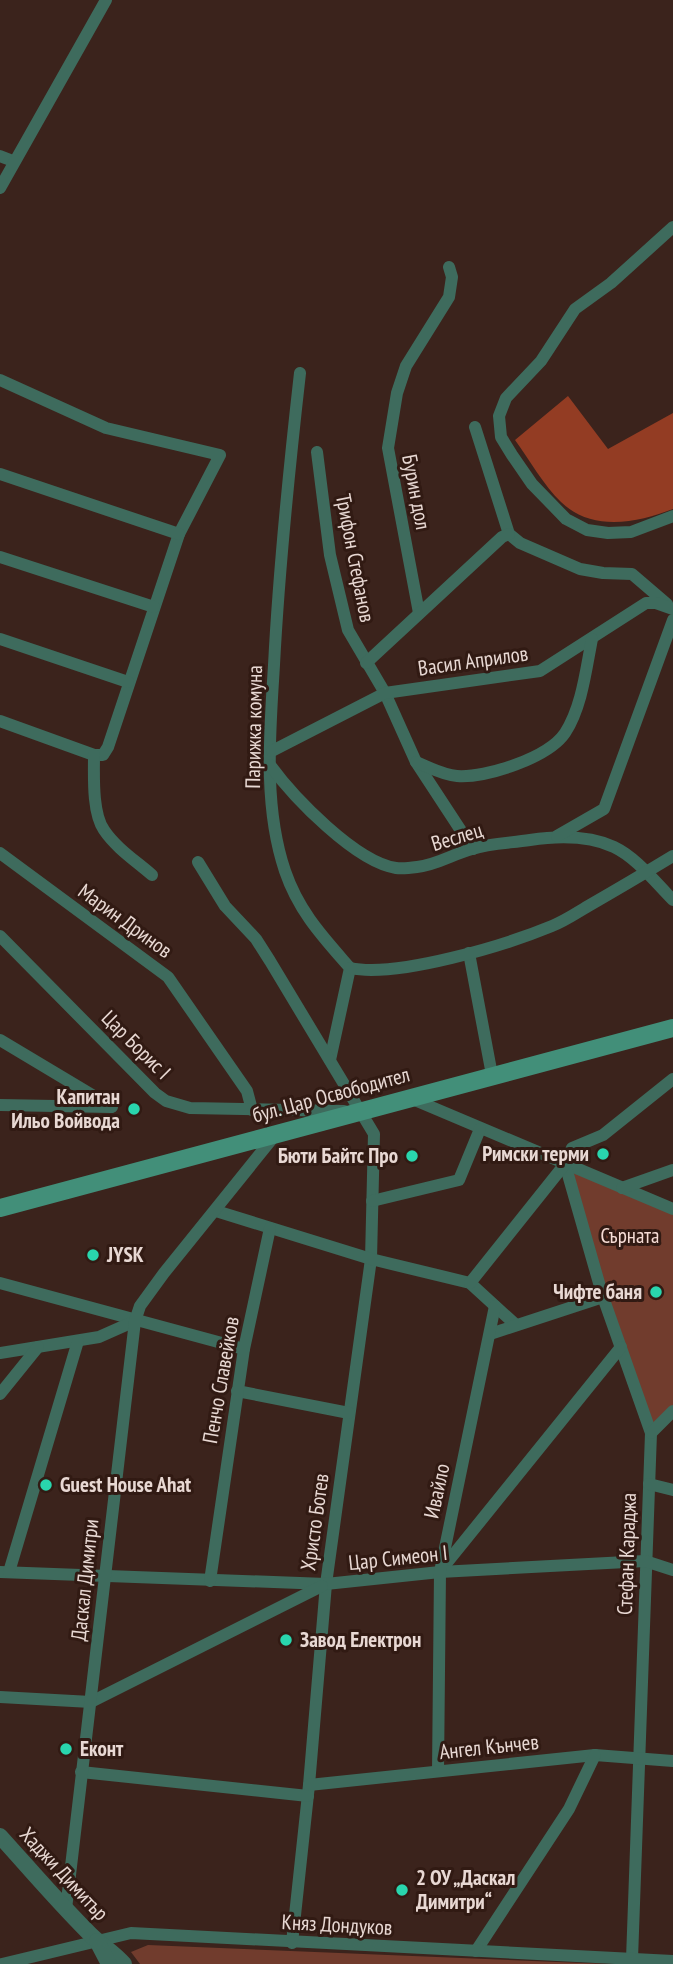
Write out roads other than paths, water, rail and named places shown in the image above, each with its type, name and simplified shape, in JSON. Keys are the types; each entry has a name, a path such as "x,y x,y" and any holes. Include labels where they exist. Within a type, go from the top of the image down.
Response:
{"main road":[{"name":"бул. Цар Освободител","path":"0,1208 673,1028"}],"street":[{"path":"0,188 106,0"},
{"path":"0,156 13,161"},
{"path":"673,228 611,283 575,309 541,361 506,398 499,416 501,438 512,455 532,484 566,519 587,530 608,533 631,532 673,516"},
{"name":"Бурин дол","path":"419,613 388,448 397,393 406,366 449,297 452,277 449,267"},
{"name":"Парижка комуна","path":"300,373 277,614 270,765 276,836 294,893 316,930 350,968"},
{"path":"0,380 106,428 220,455 179,534 108,747 99,755 94,788 100,824 114,841 152,875"},
{"path":"475,428 509,534 520,543 580,569 632,574 673,609"},
{"name":"Трифон Стефанов","path":"317,452 330,555 348,630 385,693 416,762 472,849"},
{"path":"0,474 179,534"},
{"path":"366,663 502,537 509,534"},
{"path":"0,557 154,607"},
{"name":"Васил Априлов","path":"272,751 385,693 540,671 646,603 656,603 673,609"},
{"path":"557,836 604,809 673,620"},
{"path":"0,639 128,682"},
{"path":"416,762 453,776 475,776 498,771 550,748 564,734 575,711 592,639"},
{"path":"0,721 99,755"},
{"name":"Веслец","path":"270,765 284,784 342,840 384,865 397,869 427,866 472,849 557,836 604,843 617,848 673,900"},
{"name":"Марин Дринов","path":"0,853 168,977 247,1091 252,1110"},
{"path":"330,1060 350,968 363,971 390,970 469,953 554,926 673,856"},
{"name":"Христо Ботев","path":"198,862 225,906 256,939 374,1134 371,1259 326,1584 292,1942"},
{"name":"Цар Борис I","path":"0,936 166,1101 190,1108 361,1111"},
{"path":"469,953 492,1075"},
{"path":"0,1040 112,1107 0,1105"},
{"path":"470,1283 565,1164 572,1148 603,1135 673,1079"},
{"path":"410,1098 673,1209"},
{"path":"372,1201 459,1180 480,1129"},
{"name":"Даскал Димитри","path":"66,1909 135,1321 140,1306 164,1273 276,1134"},
{"name":"Стефан Караджа","path":"565,1164 603,1297 651,1433 632,1959"},
{"path":"622,1188 673,1170"},
{"path":"216,1211 371,1259 470,1283 516,1325"},
{"name":"Пенчо Славейков","path":"210,1581 244,1349 270,1228"},
{"path":"0,1283 244,1349"},
{"path":"490,1334 603,1297"},
{"name":"Ивайло","path":"438,1771 440,1572 495,1306"},
{"path":"0,1353 99,1337 135,1321"},
{"path":"4,1572 78,1341"},
{"path":"0,1394 38,1347"},
{"path":"440,1572 621,1347"},
{"path":"237,1391 349,1413"},
{"path":"651,1433 673,1411"},
{"path":"649,1484 673,1490"},
{"name":"Цар Симеон I","path":"4,1572 326,1584 440,1572 645,1561 673,1570"},
{"path":"0,1697 91,1702 326,1584"},
{"path":"476,1951 569,1809 595,1755"},
{"name":"Ангел Кънчев","path":"81,1772 308,1790 438,1771 595,1755 673,1761"},
{"name":"Хаджи Димитър","path":"0,1836 113,1960"},
{"name":"Княз Дондуков","path":"2,1964 131,1933 673,1961"}],"place":[{"name":"Капитан Ильо Войвода","path":"134,1109"},
{"name":"Римски терми","path":"603,1154"},
{"name":"Бюти Байтс Про","path":"412,1156"},
{"name":"JYSK","path":"93,1255"},
{"name":"Чифте баня","path":"656,1292"},
{"name":"Guest House Ahat","path":"46,1485"},
{"name":"Завод Електрон","path":"286,1640"},
{"name":"Еконт","path":"66,1749"},
{"name":"2 ОУ „Даскал Димитри“","path":"402,1890"}],"park label":[{"name":"Сърната","path":"630,1236"}]}
